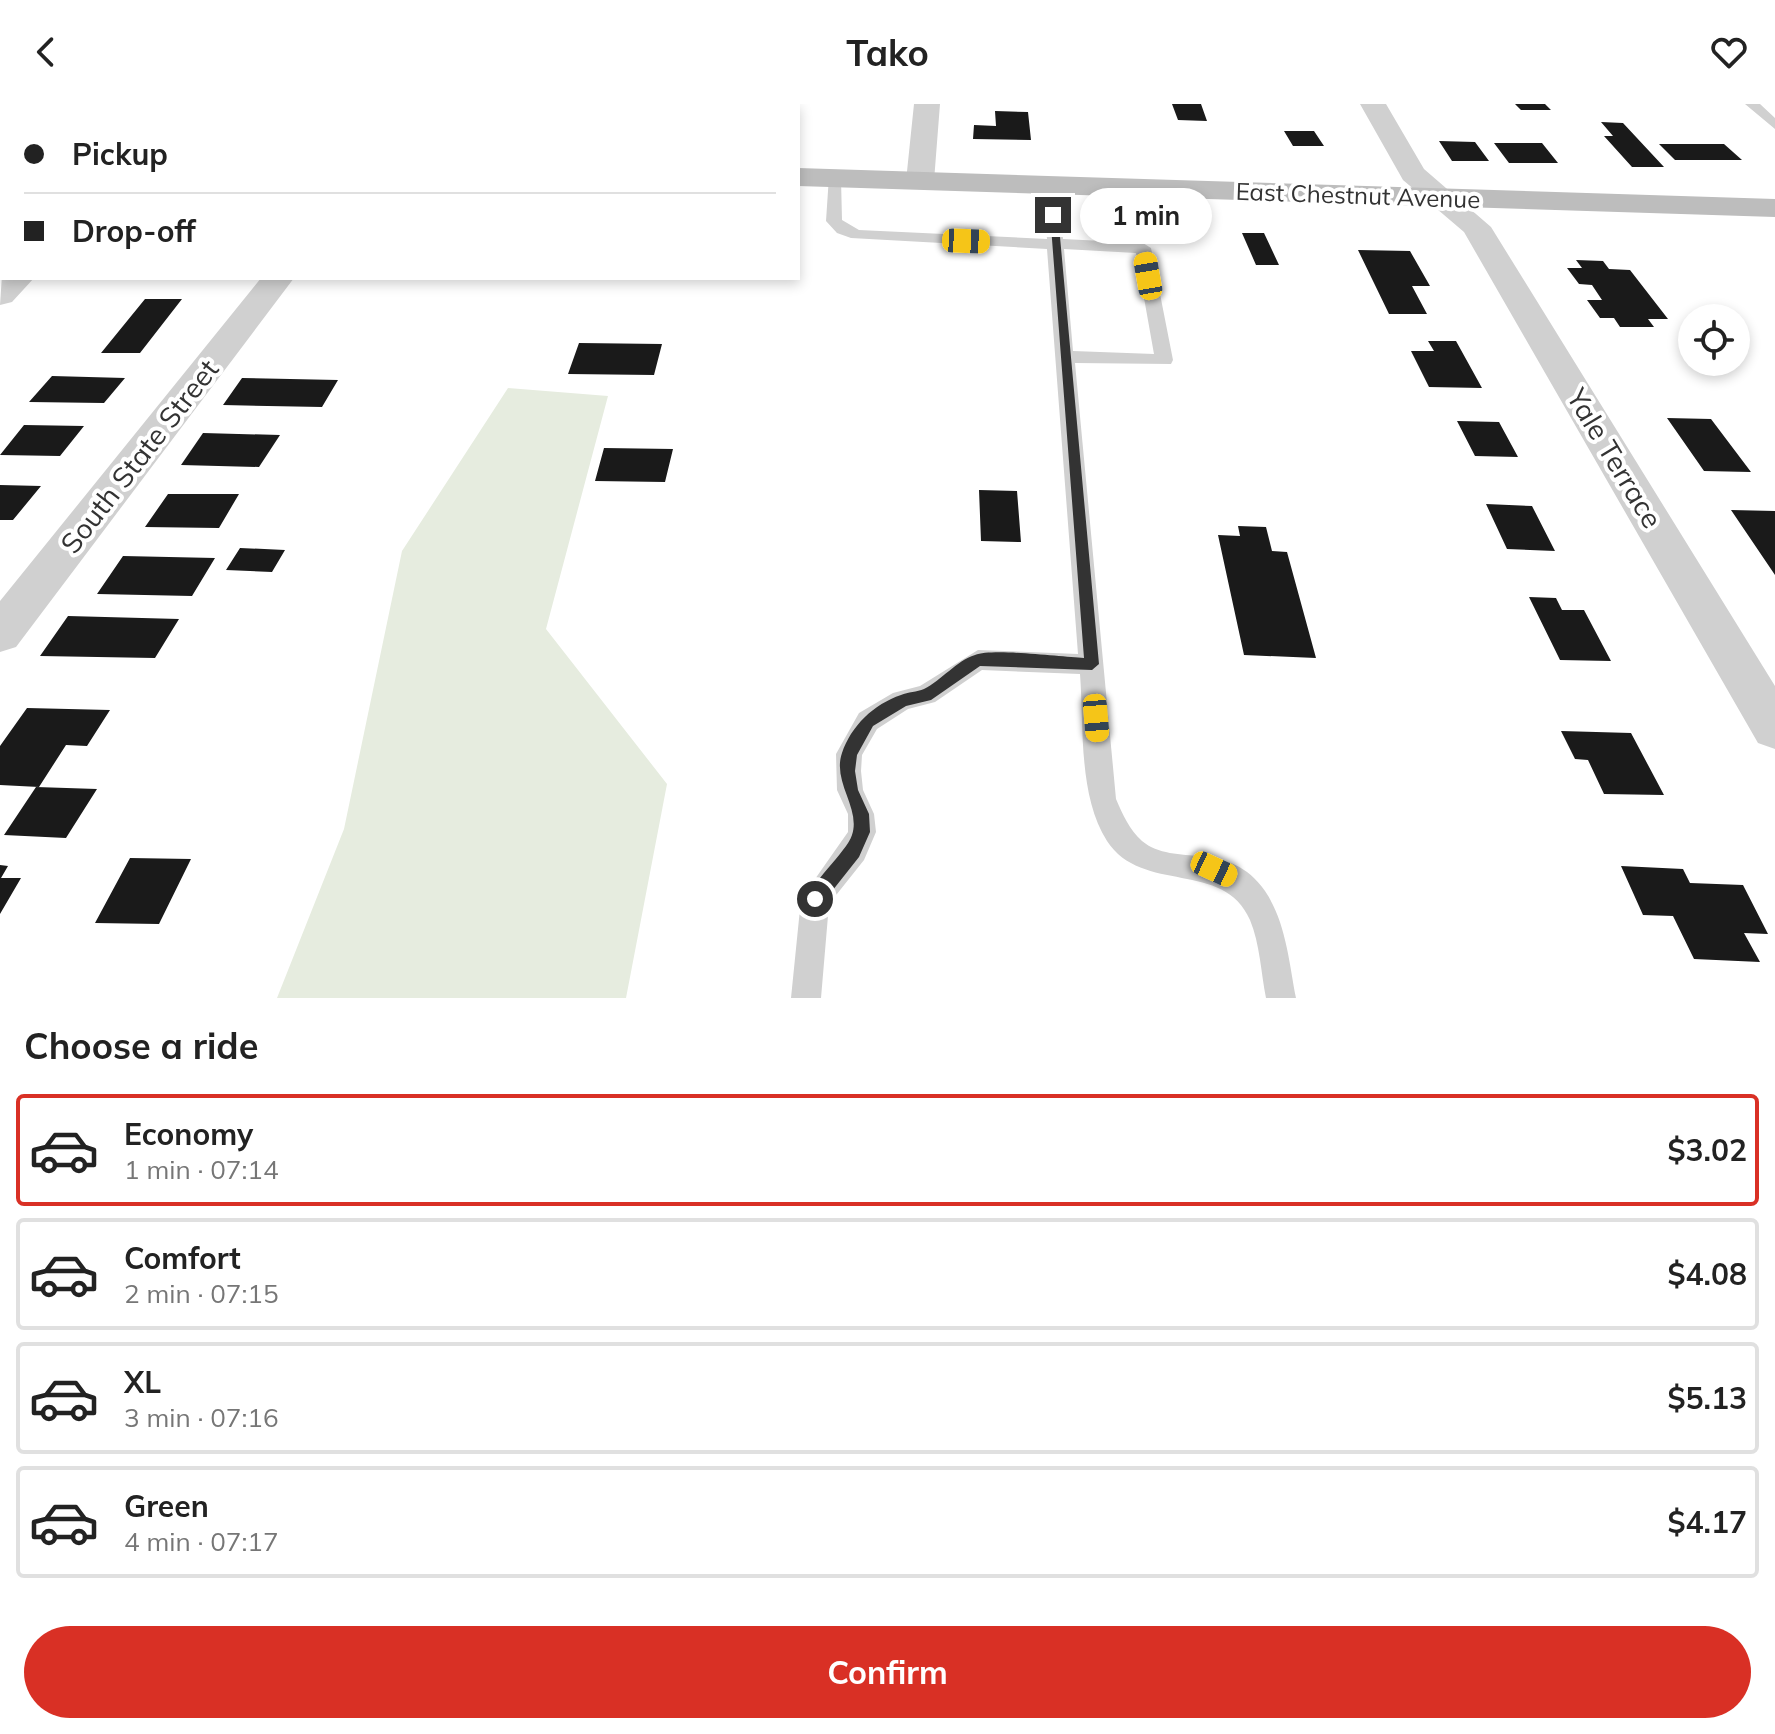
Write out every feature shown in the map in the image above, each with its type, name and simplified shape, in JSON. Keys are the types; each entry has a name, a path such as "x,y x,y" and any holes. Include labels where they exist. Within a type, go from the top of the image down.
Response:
{"street":[{"path":"920,181 927,104"},
{"name":"Yale Terrace","path":"1373,104 1408,167 1476,227 1775,728"},
{"name":"East Chestnut Avenue","path":"800,177 1775,208"},
{"path":"0,295 16,280"},
{"name":"South State Street","path":"7,617 276,280"}],"lane":[{"path":"1752,104 1775,125"},
{"path":"834,179 834,221 843,230 857,235 1143,248 1164,360 1066,357"},
{"path":"1050,185 1103,799 1113,830 1130,851 1156,862 1214,869 1235,878 1253,899 1266,925 1281,998"},
{"path":"806,998 815,899 854,851 862,832 861,814 850,790 848,771 849,754 868,721 902,700 926,695 978,660 1092,664"}],"shaded area":[{"path":"508,388 608,396 546,629 667,784 626,998 277,998 344,829 402,551"}],"building":[{"path":"1172,104 1201,104 1207,121 1178,120"},
{"path":"1515,104 1545,104 1551,110 1521,110"},
{"path":"995,111 1028,112 1031,140 973,139 974,125 996,126"},
{"path":"1601,122 1623,123 1664,167 1632,167 1604,136 1613,136"},
{"path":"1284,131 1314,131 1324,146 1293,146"},
{"path":"1439,141 1475,142 1489,161 1452,161"},
{"path":"1494,143 1542,143 1558,163 1509,163"},
{"path":"1659,144 1724,144 1742,160 1675,160"},
{"path":"1242,233 1264,233 1279,265 1256,265"},
{"path":"1358,250 1410,251 1430,286 1412,286 1427,314 1389,314"},
{"path":"1576,260 1603,261 1609,269 1630,270 1668,319 1648,319 1654,327 1620,327 1614,318 1600,318 1587,300 1602,300 1592,285 1579,284 1567,268 1582,268"},
{"path":"145,299 182,299 140,353 101,353"},
{"path":"1428,341 1456,341 1482,388 1429,387 1411,351 1434,351"},
{"path":"579,343 662,344 654,375 568,374"},
{"path":"52,376 125,378 104,403 29,402"},
{"path":"242,378 338,380 322,407 223,405"},
{"path":"1667,418 1711,419 1751,472 1704,471"},
{"path":"1457,421 1499,422 1518,457 1475,456"},
{"path":"24,425 84,426 60,456 0,455"},
{"path":"203,433 280,435 259,467 181,465"},
{"path":"604,448 673,449 665,482 595,481"},
{"path":"0,485 41,486 13,520 0,520"},
{"path":"979,490 1017,491 1021,542 981,541"},
{"path":"168,494 239,494 219,528 145,527"},
{"path":"1486,504 1532,506 1555,551 1507,549"},
{"path":"1731,510 1775,511 1775,575"},
{"path":"1238,526 1266,527 1272,551 1287,552 1316,658 1244,655 1218,535 1240,536"},
{"path":"240,548 285,550 272,572 226,570"},
{"path":"123,556 215,558 192,596 97,594"},
{"path":"1529,597 1556,598 1562,610 1584,610 1611,661 1560,660"},
{"path":"68,616 179,619 155,658 40,656"},
{"path":"27,708 110,710 87,746 66,745 39,787 0,785 0,746"},
{"path":"1561,731 1631,733 1664,795 1604,794 1588,760 1575,759"},
{"path":"36,787 97,789 66,838 4,835"},
{"path":"130,858 191,859 159,924 95,923"},
{"path":"0,865 8,866 1,878 21,878 0,914"},
{"path":"1621,866 1683,869 1690,883 1743,885 1768,934 1744,933 1760,962 1694,959 1673,916 1643,915"}],"route":[{"path":"815,899 854,851 862,832 861,814 850,790 848,771 849,754 868,721 902,700 926,695 978,660 1092,664 1053,215"}]}
